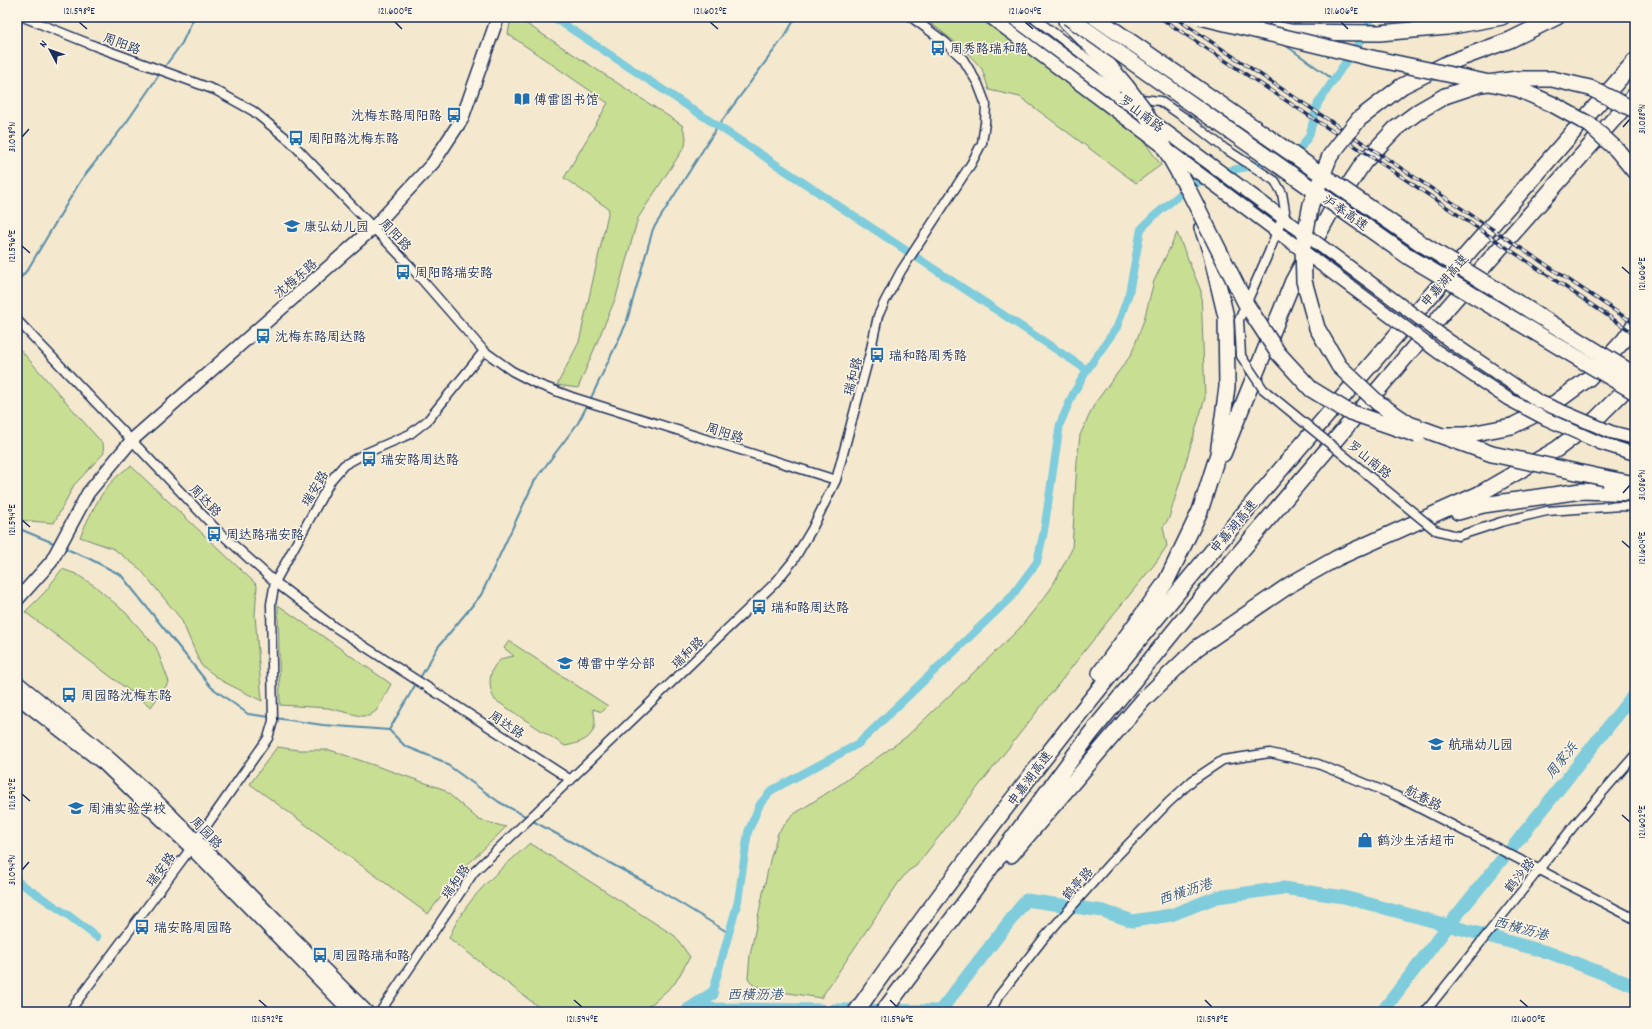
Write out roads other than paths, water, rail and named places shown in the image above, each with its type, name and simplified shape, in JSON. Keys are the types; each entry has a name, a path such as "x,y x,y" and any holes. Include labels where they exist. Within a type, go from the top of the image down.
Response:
{"highway":[{"path":"1062,17 1100,55 1142,107 1190,193 1246,304 1278,353 1311,389 1347,411 1417,435 1465,435 1512,426 1548,408 1589,378 1625,339 1635,324"},
{"name":"沪奉高速","path":"1068,17 1410,257 1635,392"},
{"name":"沪奉高速","path":"1095,17 1419,242 1635,375"},
{"path":"1200,17 1367,57 1518,90 1552,104 1590,125 1617,150 1635,172"},
{"path":"1210,17 1292,32 1379,33 1447,27 1502,17"},
{"path":"1557,17 1510,40 1448,63 1402,86 1359,120 1330,156 1311,204 1303,246 1304,281 1317,328 1339,366 1378,403 1409,424 1492,454 1635,484"},
{"name":"申嘉湖高速","path":"856,1012 894,957 1072,722 1248,507 1635,61"},
{"path":"894,957 1166,582 1200,511 1290,289 1329,215 1364,162 1395,129 1420,111 1445,96 1480,84 1517,79 1552,79 1590,88 1635,110"},
{"name":"申嘉湖高速","path":"883,1012 1091,733 1196,604 1449,306 1635,95"},
{"path":"1190,193 1210,250 1226,317 1227,387 1218,454 1200,511"},
{"path":"914,970 1144,699 1197,648 1291,584 1337,558 1479,494 1557,449 1596,420 1624,391 1635,375"},
{"path":"1388,536 1440,517 1483,505 1581,491 1635,493"}],"street":[{"name":"周阳路","path":"24,17 95,46 215,90 234,100 274,126 410,266 484,350 512,371 537,384 572,397 836,480"},
{"name":"沈梅东路","path":"17,600 51,562 88,493 132,440 373,228 433,163 462,120 498,17"},
{"name":"瑞和路","path":"380,1012 474,872 775,583 794,561 805,542 836,480 870,354 878,316 901,271 971,164 982,143 986,105 978,84 963,59 945,42 911,17"},
{"name":"罗山南路","path":"990,17 1445,356 1508,399 1546,419 1600,443 1635,454"},
{"name":"罗山南路","path":"1012,17 1450,342 1538,401 1611,432 1635,438"},
{"name":"罗山南路","path":"1033,17 1101,69 1120,90 1141,99 1160,101 1191,122 1224,148 1275,181 1282,193 1285,211 1270,252 1239,320 1241,356 1263,390 1434,530 1458,536 1501,522 1547,511 1621,506 1635,507"},
{"name":"周达路","path":"17,320 217,530 275,582 333,626 571,780"},
{"name":"瑞安路","path":"69,1012 193,844 268,738 273,722 271,604 275,582 331,480 344,465 366,453 410,434 428,420 484,350"},
{"name":"周园路","path":"17,682 116,763 154,797 193,844 351,1012"},
{"name":"周园路","path":"17,697 104,764 193,844 367,1012"},
{"name":"航春路","path":"1192,780 1223,760 1270,753 1318,764 1396,796 1635,919"},
{"name":"鹤沙路","path":"1425,1012 1539,869 1635,755"},
{"name":"鹤亭路","path":"991,1012 998,997 1062,917 1168,802 1192,780"}],"waterway":[{"path":"163,69 182,43 194,17"},
{"path":"553,17 1087,370"},
{"path":"590,400 626,324 653,229 718,126 786,34 796,17"},
{"path":"1247,17 1256,23"},
{"path":"712,994 738,901 748,832 760,804 772,790 858,744 1011,597 1037,562 1044,531 1060,424 1073,394 1087,370 1117,327 1129,293 1141,229 1190,186 1222,172 1257,165 1297,153 1309,136 1318,103 1366,32 1371,17"},
{"path":"1285,45 1334,80"},
{"path":"17,282 28,269 81,180 126,123 161,72"},
{"path":"420,678 438,647 481,595 535,480 578,423 588,404"},
{"path":"17,531 22,530 56,544"},
{"path":"64,548 88,558 121,575 211,687 248,714 270,717"},
{"path":"389,730 417,682"},
{"name":"周家浜","path":"1512,848 1635,693"},
{"path":"275,718 323,725 389,730 405,746 442,761 499,802 527,817"},
{"path":"531,820 652,886 729,933"},
{"name":"周家浜","path":"1382,1012 1448,926 1504,857"},
{"path":"17,881 68,915 97,937"},
{"name":"西横沥港","path":"834,1010 940,1011 1026,900 1103,911 1133,921 1171,915 1217,897 1283,888 1344,897 1550,953 1635,986"},
{"path":"688,1010 712,994"},
{"name":"西横沥港","path":"689,1009 821,1010"}],"railway":[{"path":"1159,17 1390,169 1635,334"},
{"path":"1174,17 1635,324"}],"place":[{"name":"周秀路瑞和路","path":"938,48"},
{"name":"傅雷图书馆","path":"522,99"},
{"name":"沈梅东路周阳路","path":"454,115"},
{"name":"周阳路沈梅东路","path":"296,138"},
{"name":"康弘幼儿园","path":"292,226"},
{"name":"周阳路瑞安路","path":"403,272"},
{"name":"沈梅东路周达路","path":"263,336"},
{"name":"瑞和路周秀路","path":"877,355"},
{"name":"瑞安路周达路","path":"369,459"},
{"name":"周达路瑞安路","path":"214,534"},
{"name":"瑞和路周达路","path":"759,607"},
{"name":"傅雷中学分部","path":"565,663"},
{"name":"周园路沈梅东路","path":"69,695"},
{"name":"航瑞幼儿园","path":"1436,744"},
{"name":"周浦实验学校","path":"76,808"},
{"name":"鹤沙生活超市","path":"1365,840"},
{"name":"瑞安路周园路","path":"142,927"},
{"name":"周园路瑞和路","path":"320,955"}]}
